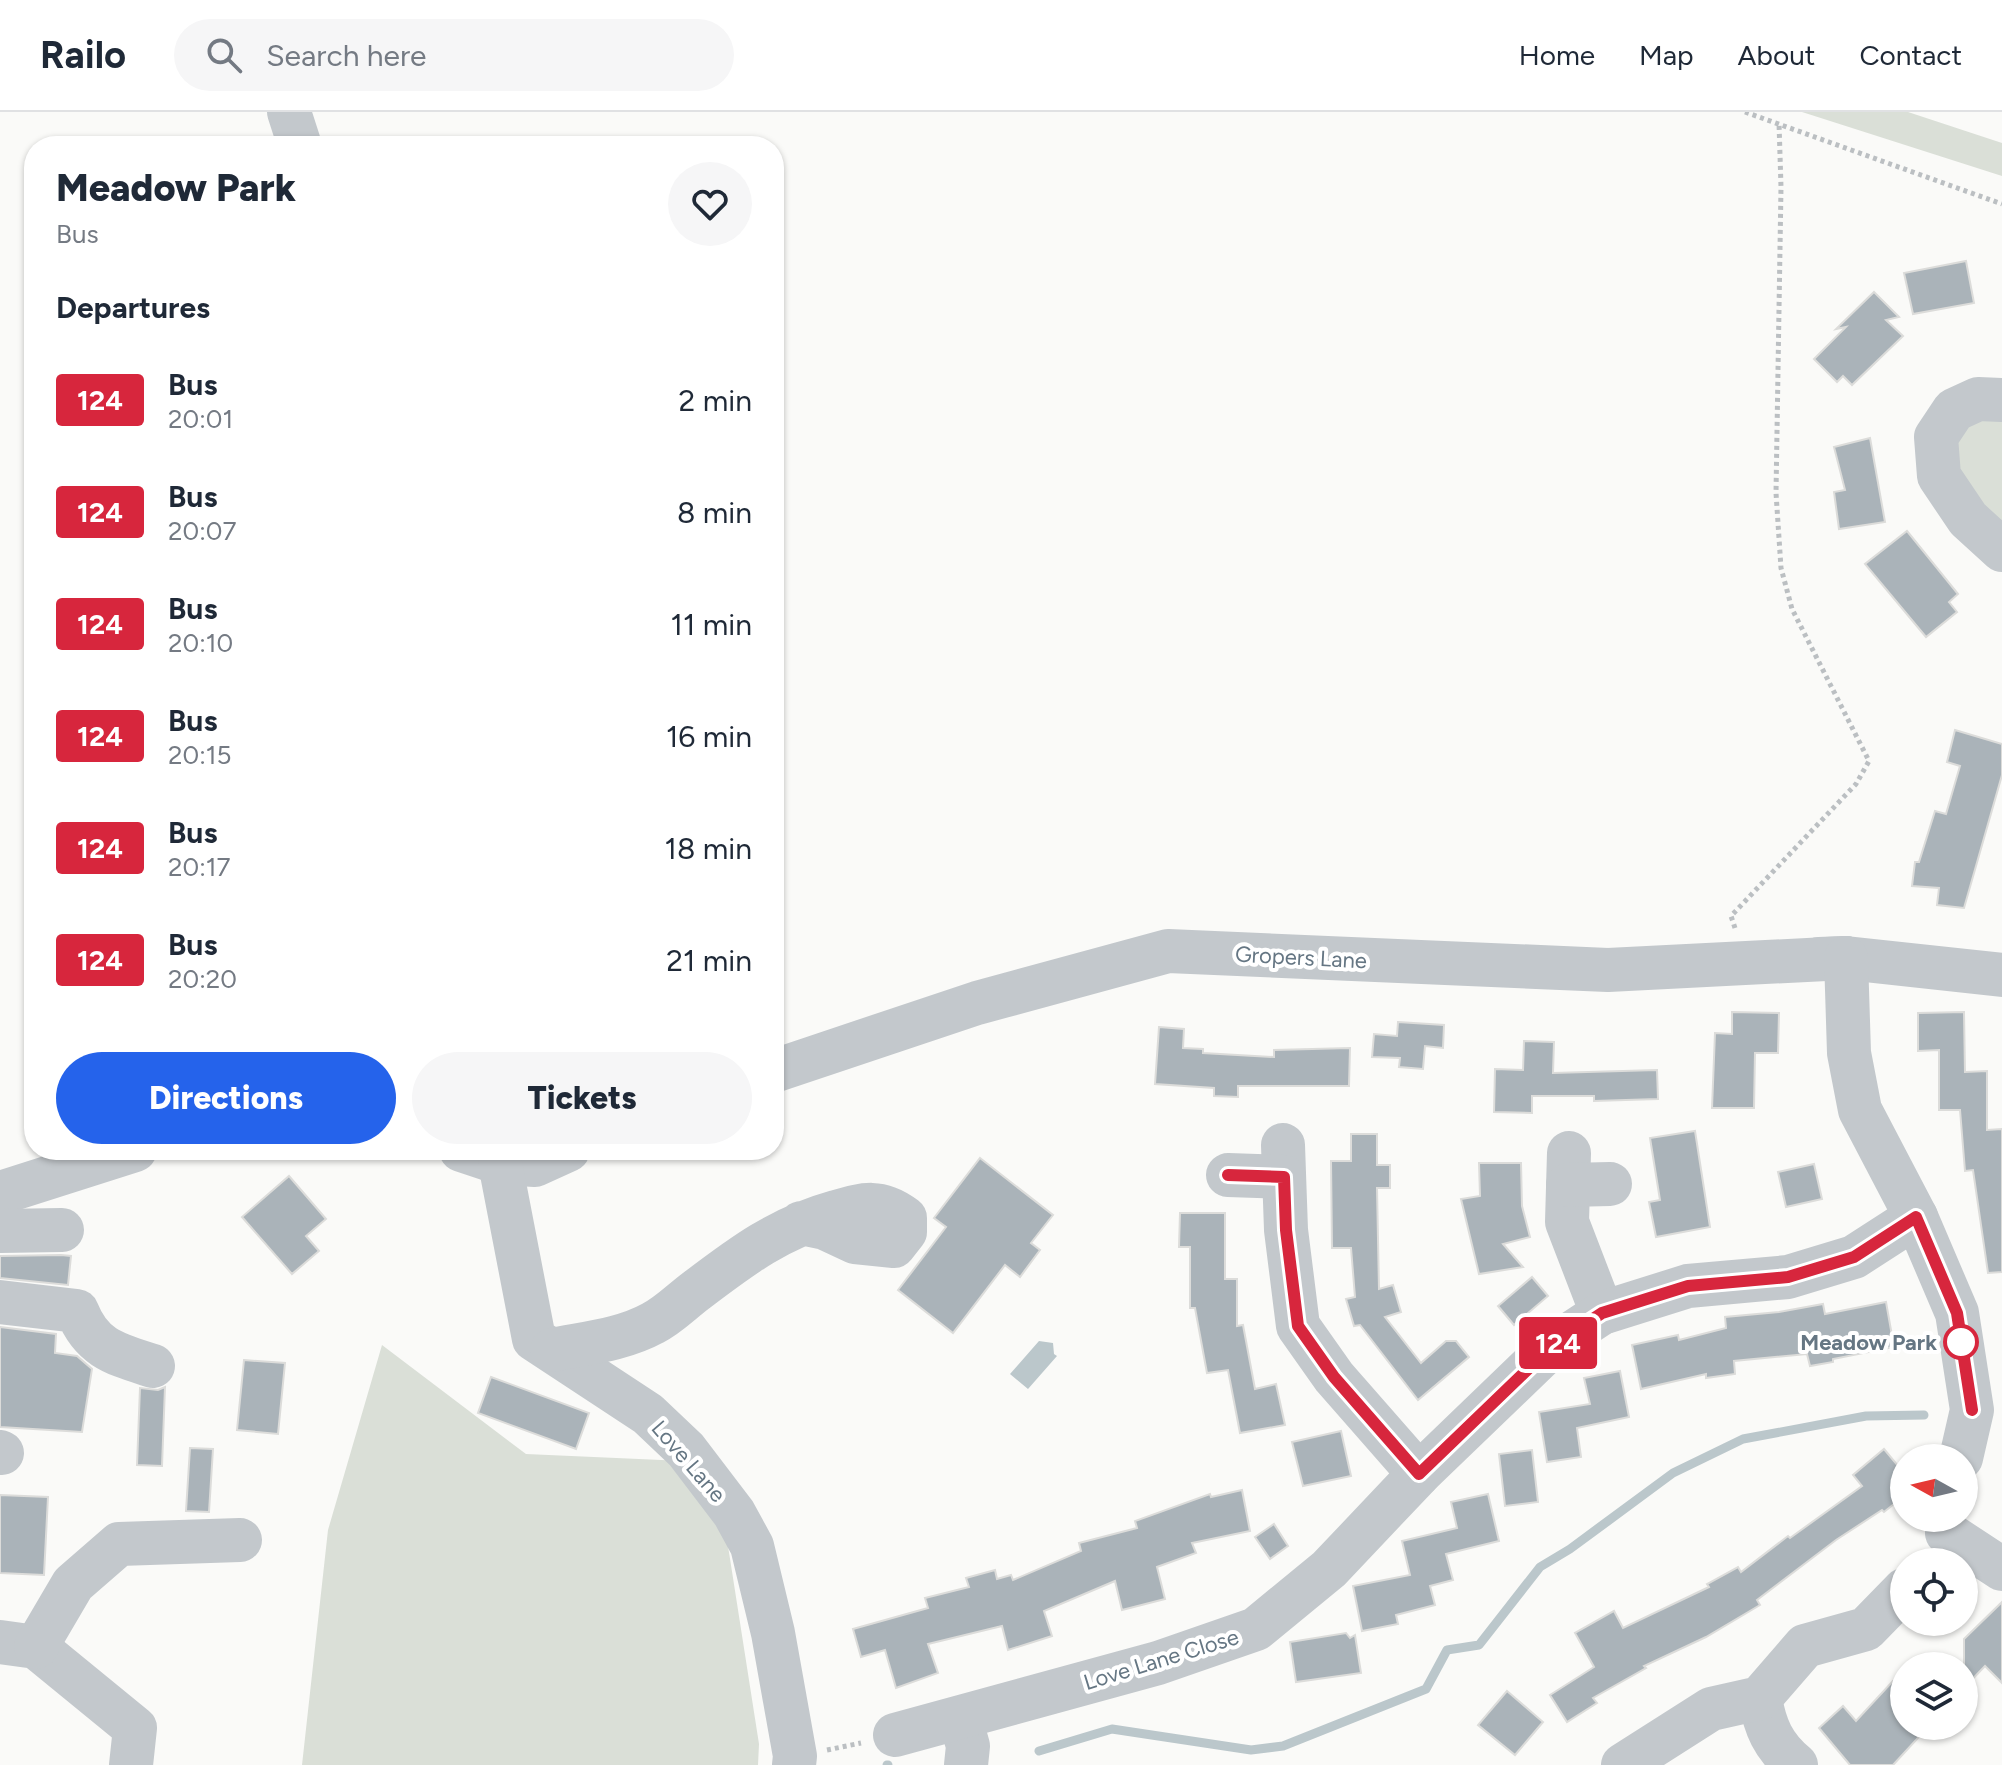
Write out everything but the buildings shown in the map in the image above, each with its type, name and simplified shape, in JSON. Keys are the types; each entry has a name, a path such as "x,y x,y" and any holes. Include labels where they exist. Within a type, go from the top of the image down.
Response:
{"street":[{"path":"289,112 297,136"},
{"path":"2002,400 1978,399 1954,410 1936,437 1939,476 1968,519 2002,550"},
{"name":"Gropers Lane","path":"784,1068 977,1003 1168,951 1608,970 1846,958"},
{"path":"1749,960 1846,958 2002,975"},
{"path":"1846,958 1849,1053 1860,1110 1916,1217 1957,1313 1972,1410 1964,1444"},
{"path":"0,1193 104,1160"},
{"name":"Love Lane","path":"519,1160 534,1339 648,1414 686,1450 734,1513 752,1546 773,1633 795,1761"},
{"path":"1228,1175 1284,1161 1286,1230 1298,1326 1334,1377 1419,1474 1552,1346 1602,1313 1688,1286 1788,1277 1841,1261 1854,1257 1916,1217"},
{"path":"1602,1313 1567,1222 1568,1169 1610,1184"},
{"path":"552,1350 631,1334 657,1322 766,1239 801,1223"},
{"path":"0,1231 62,1230"},
{"path":"0,1302 77,1311 86,1333 116,1355 153,1366"},
{"name":"Love Lane Close","path":"895,1735 1158,1663 1256,1629 1329,1569 1419,1474"},
{"path":"1941,1538 2002,1569"},
{"path":"131,1765 135,1728 18,1644 73,1584 119,1544 240,1540"},
{"path":"1623,1765 1711,1709 1760,1698 1805,1646 1866,1629 1890,1604"},
{"path":"1760,1698 1765,1726 1779,1751 1796,1765"},
{"path":"960,1718 968,1746 966,1765"}],"path":[{"path":"1745,112 2002,204"},
{"path":"1749,960 1731,916 1856,784 1869,761 1792,609 1781,568 1776,493 1781,187 1779,123"},
{"path":"795,1761 895,1735"}],"shaded area":[{"path":"1802,112 1908,112 2002,143 2002,176"},
{"path":"1975,416 2002,416 2002,536 1955,483 1951,431"},
{"path":"1039,1341 1053,1343 1057,1356 1028,1389 1010,1374"},
{"path":"382,1345 526,1454 684,1461 728,1546 759,1744 758,1765 302,1765 328,1530"}],"waterway":[{"path":"1039,1751 1112,1729 1251,1750 1283,1746 1426,1689 1447,1650 1479,1645 1540,1567 1570,1549 1673,1473 1743,1439 1866,1416 1924,1415"}],"bus line":[{"name":"124","path":"1228,1175 1284,1177 1286,1230 1298,1326 1334,1377 1419,1474 1552,1346 1602,1313 1688,1286 1788,1277 1854,1257 1916,1217 1957,1313 1972,1410"}],"place":[{"name":"Meadow Park","path":"1961,1342"}]}
